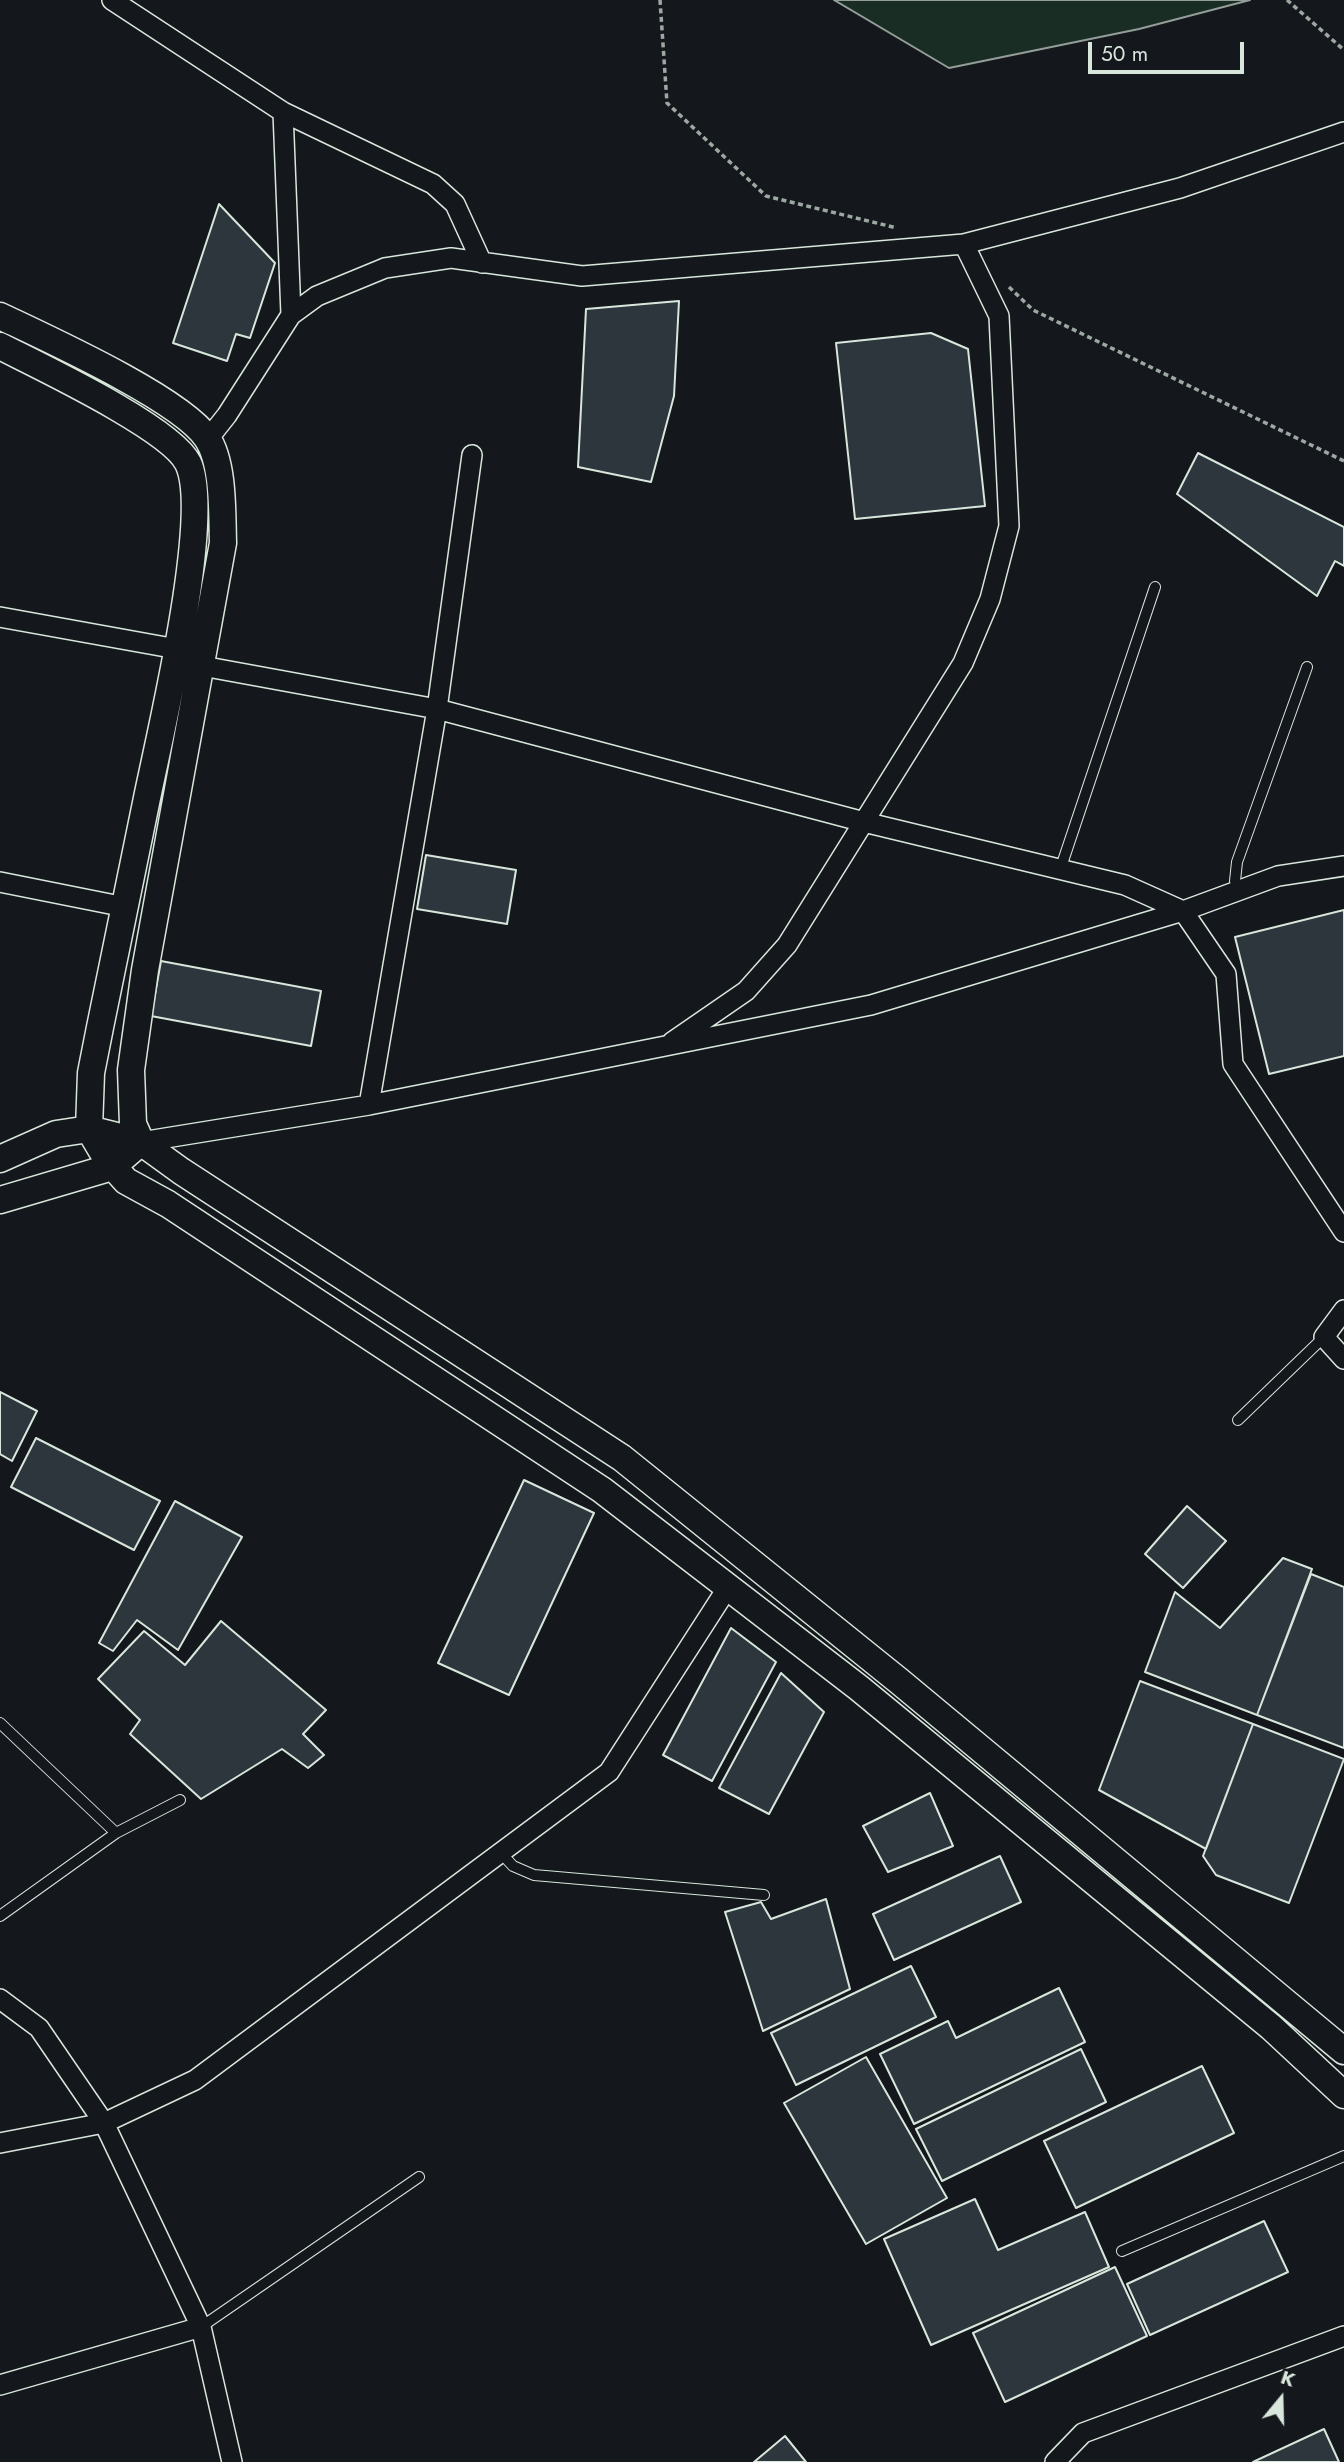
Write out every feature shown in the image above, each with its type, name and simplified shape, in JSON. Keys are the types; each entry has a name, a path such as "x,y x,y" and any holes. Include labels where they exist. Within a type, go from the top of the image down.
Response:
{"street":[{"path":"111,0 283,112 433,184 455,204 482,263"},
{"path":"283,112 291,315"},
{"path":"180,454 208,439 227,415 291,315 317,296 386,268 451,258 582,276 964,244 1180,188 1344,132"},
{"path":"663,1048 746,991 787,945 963,663 990,599 1009,526 999,316 964,244"},
{"path":"0,316 141,388 186,419 208,439 222,482 223,543 145,970 131,1070 133,1124 141,1142"},
{"path":"0,346 125,414 172,444 188,463 194,499 192,545 177,649 91,1073 89,1129 113,1167 125,1181 168,1204 602,1490 859,1688 1261,2018 1344,2095"},
{"path":"369,1105 437,709 472,455"},
{"path":"0,617 177,649"},
{"path":"202,666 437,709 864,822 1125,885 1184,911 1226,974 1233,1064 1344,1232"},
{"path":"0,1200 113,1167 141,1142 369,1105 872,1005 1184,911 1278,876 1344,866"},
{"path":"0,882 125,907"},
{"path":"113,965 145,970"},
{"path":"2,1157 56,1135 89,1129 141,1142 181,1171 622,1458 879,1664 1344,2051"},
{"path":"1344,1310 1324,1337 1344,1359"},
{"path":"0,2143 104,2123 195,2080 609,1772 728,1587"},
{"path":"0,1999 39,2028 104,2123 201,2327 232,2462"},
{"path":"0,2385 201,2327"},
{"path":"1055,2462 1083,2433 1344,2336"}],"lane":[{"path":"1060,870 1155,587"},
{"path":"1239,890 1236,881 1237,862 1307,667"},
{"path":"1238,1420 1324,1337"},
{"path":"0,1723 116,1833"},
{"path":"0,1916 116,1833 180,1800"},
{"path":"501,1853 513,1866 534,1875 764,1895"},
{"path":"1122,2250 1344,2155"},
{"path":"201,2327 419,2177"}],"path":[{"path":"1286,0 1344,50"}],"green space":[{"path":"834,0 1250,0 1139,29 949,68"}],"building":[{"path":"219,204 275,263 250,338 236,334 227,361 173,343"},
{"path":"679,301 674,396 651,482 578,467 586,309"},
{"path":"931,333 968,349 985,506 855,519 836,343"},
{"path":"1198,453 1344,527 1344,566 1335,561 1317,596 1177,494"},
{"path":"426,855 516,870 507,924 417,909"},
{"path":"1344,910 1344,1056 1269,1074 1235,937"},
{"path":"161,961 321,991 311,1046 151,1016"},
{"path":"0,1392 37,1411 12,1461 0,1454"},
{"path":"36,1438 160,1501 134,1550 11,1487"},
{"path":"524,1480 594,1513 509,1695 438,1663"},
{"path":"175,1501 242,1537 178,1650 137,1620 113,1651 99,1643"},
{"path":"1187,1506 1226,1541 1183,1588 1145,1554"},
{"path":"1283,1558 1312,1569 1257,1715 1145,1672 1175,1592 1220,1628"},
{"path":"1311,1574 1344,1587 1344,1748 1257,1715"},
{"path":"221,1621 326,1710 303,1734 324,1755 308,1768 282,1749 201,1799 130,1734 140,1720 98,1679 144,1631 185,1665"},
{"path":"731,1628 776,1662 712,1781 663,1755"},
{"path":"781,1673 824,1712 769,1814 719,1788"},
{"path":"1140,1681 1253,1724 1206,1849 1099,1790"},
{"path":"1253,1724 1344,1759 1289,1903 1216,1875 1203,1856"},
{"path":"930,1793 953,1846 888,1872 863,1826"},
{"path":"1000,1856 1021,1902 894,1960 873,1914"},
{"path":"826,1899 850,1989 763,2031 725,1912 761,1902 771,1919"},
{"path":"911,1966 936,2017 796,2085 771,2033"},
{"path":"1059,1988 1085,2042 914,2124 880,2054 948,2021 956,2038"},
{"path":"1081,2049 1106,2102 942,2181 916,2129"},
{"path":"866,2057 947,2198 866,2244 784,2103"},
{"path":"1202,2066 1234,2133 1076,2208 1044,2141"},
{"path":"975,2199 998,2250 1085,2212 1109,2267 931,2345 884,2239"},
{"path":"1264,2221 1288,2272 1150,2335 1127,2284"},
{"path":"1115,2267 1147,2336 1005,2402 973,2333"},
{"path":"1324,2429 1339,2462 1253,2462"},
{"path":"785,2436 806,2462 754,2462"}]}
